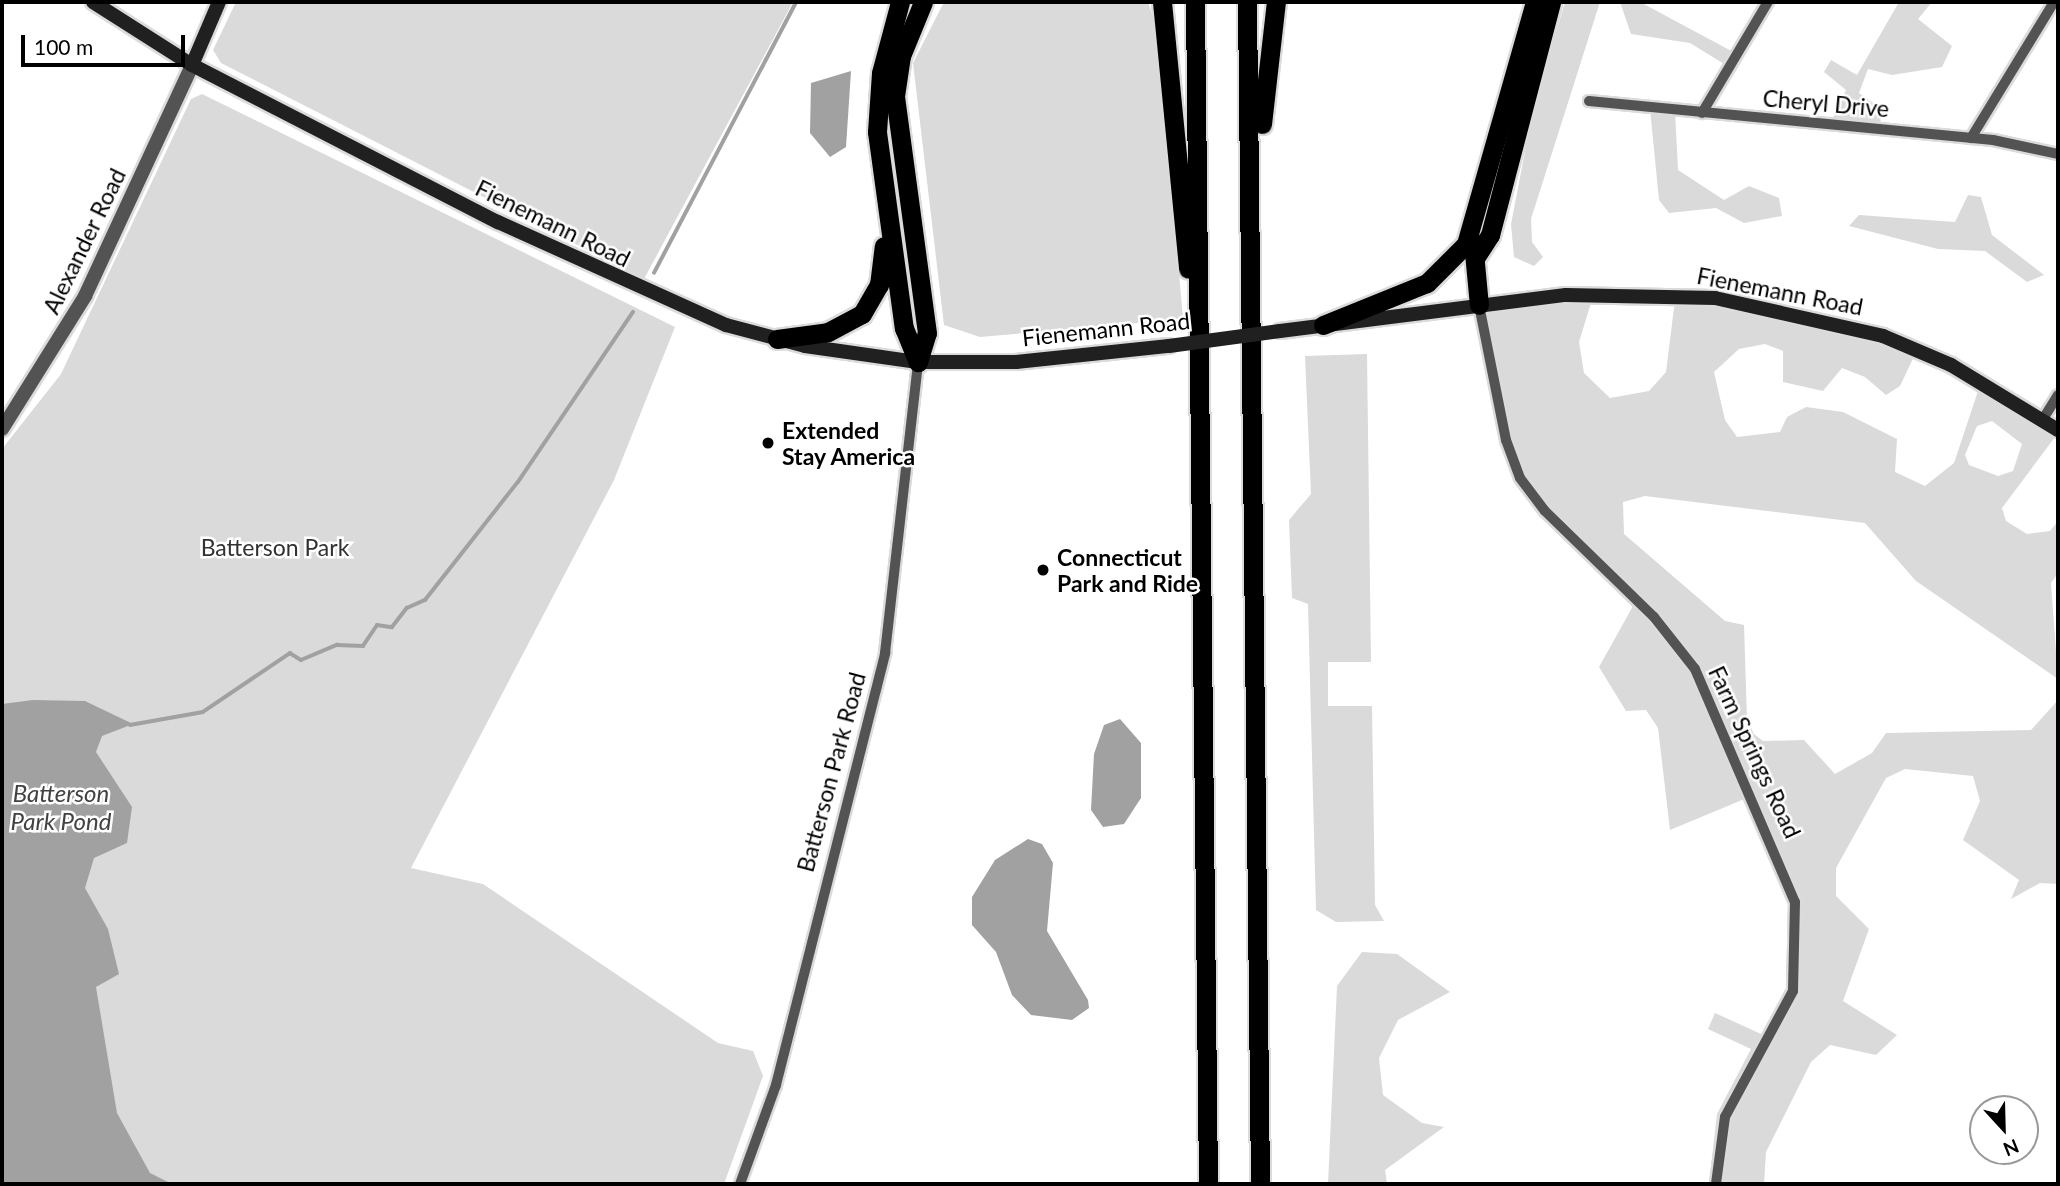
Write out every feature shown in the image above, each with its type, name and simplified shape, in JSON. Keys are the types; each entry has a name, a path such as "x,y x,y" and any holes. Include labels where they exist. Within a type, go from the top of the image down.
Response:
{"highway":[{"path":"900,2 878,98 888,224 905,336 918,362"},
{"path":"918,362 927,333 895,96 901,56 923,2"},
{"path":"1161,2 1202,401"},
{"path":"1195,2 1202,401 1208,1184"},
{"path":"1247,2 1260,1184"},
{"path":"1251,197 1276,2"},
{"path":"1479,305 1473,231 1535,2"},
{"path":"1477,255 1490,235 1551,2"},
{"path":"777,339 828,332 862,314 879,285 888,224"},
{"path":"1323,325 1427,283 1473,231"}],"main road":[{"name":"Fienemann Road","path":"93,2 192,65 612,278 777,339 918,362 1016,362 1169,346 1479,305 1630,292 1772,308 1906,345 2058,429"},
{"path":"192,65 219,2"}],"street":[{"path":"1702,113 1768,2"},
{"path":"1971,138 2054,2"},
{"name":"Alexander Road","path":"2,429 85,296 192,65"},
{"name":"Cheryl Drive","path":"1589,101 1971,138 2058,154"},
{"name":"Farm Springs Road","path":"1479,305 1506,440 1520,478 1545,512 1654,617 1695,669 1795,902 1793,991 1726,1117 1716,1184"},
{"name":"Batterson Park Road","path":"740,1184 776,1085 885,653 918,362"},
{"path":"2043,419 2058,394"}],"green space":[{"path":"236,2 793,2 644,279 221,63 213,50"},
{"path":"944,2 1148,2 1158,32 1183,319 980,337 944,325 913,63"},
{"path":"1565,2 1600,2 1531,219 1532,242 1543,257 1534,266 1514,257 1511,224 1533,110"},
{"path":"1620,2 1640,2 1737,54 1729,67 1690,43 1631,34"},
{"path":"1899,2 1932,2 1918,19 1952,46 1942,67 1892,75 1868,69 1859,93 1880,108 1881,129 1830,124 1846,90 1824,72 1831,60 1857,75"},
{"name":"Batterson Park","path":"202,94 675,327 614,480 411,868 483,884 718,1043 753,1051 763,1076 724,1184 2,1184 2,449 61,374 191,99"},
{"path":"1650,109 1675,111 1678,170 1724,200 1749,186 1779,198 1782,216 1744,223 1716,208 1669,213 1659,200"},
{"path":"1968,195 1981,197 1992,235 2044,275 2027,282 1985,251 1938,249 1849,226 1859,215 1955,222"},
{"path":"1676,292 1917,350 1900,386 1886,395 1865,377 1842,368 1823,391 1783,382 1783,351 1765,344 1739,349 1714,372 1725,420 1737,437 1780,432 1787,417 1806,407 1843,412 1897,439 1895,472 1925,486 1954,463 1981,382 2058,433 2002,508 2006,521 2027,534 2050,531 2058,521 2058,573 2051,583 2058,679 1916,581 1865,523 1645,496 1623,502 1624,534 1725,621 1744,625 1747,719 1754,734 1763,741 1804,740 1835,774 1872,753 1886,733 2031,730 2058,700 2058,884 2040,883 2011,899 2019,880 1963,840 1980,801 1973,776 1905,769 1886,778 1836,868 1836,896 1869,929 1843,1001 1897,1035 1876,1055 1830,1045 1811,1062 1766,1152 1764,1184 1709,1184 1717,1114 1751,1049 1708,1029 1715,1013 1772,1039 1787,1009 1798,921 1754,795 1670,830 1658,728 1646,710 1626,711 1599,667 1638,597 1542,504 1516,468 1479,305 1594,293 1579,342 1584,373 1610,398 1649,391 1666,372","holes":["1992,421 2022,444 2013,471 1998,476 1969,465 1965,455 1977,426"]},
{"path":"1367,354 1371,662 1328,662 1328,706 1372,706 1375,905 1384,921 1336,922 1316,910 1308,604 1292,598 1289,520 1311,494 1305,356"},
{"path":"1362,952 1397,954 1450,992 1398,1020 1379,1058 1383,1095 1422,1123 1444,1127 1385,1170 1387,1184 1328,1184 1337,986"}],"water":[{"path":"851,71 846,147 830,157 810,133 811,83"},
{"name":"Batterson Park Pond","path":"33,700 85,701 133,724 102,736 96,752 132,807 127,843 94,858 85,888 108,929 119,974 96,987 117,1113 150,1173 172,1184 2,1184 2,704"},
{"path":"1120,719 1141,743 1141,798 1124,824 1103,827 1091,810 1094,754 1104,725"},
{"path":"1028,839 1042,844 1053,863 1047,931 1088,1000 1089,1008 1072,1020 1031,1015 1012,995 996,952 972,925 972,897 995,860"}],"waterway":[{"path":"654,273 796,2"},
{"path":"130,725 203,712 290,653 301,660 337,645 363,646 377,625 392,627 407,608 425,600 518,482 633,312"}],"place":[{"name":"Extended Stay America","path":"768,443"},
{"name":"Connecticut Park and Ride","path":"1043,570"}]}
